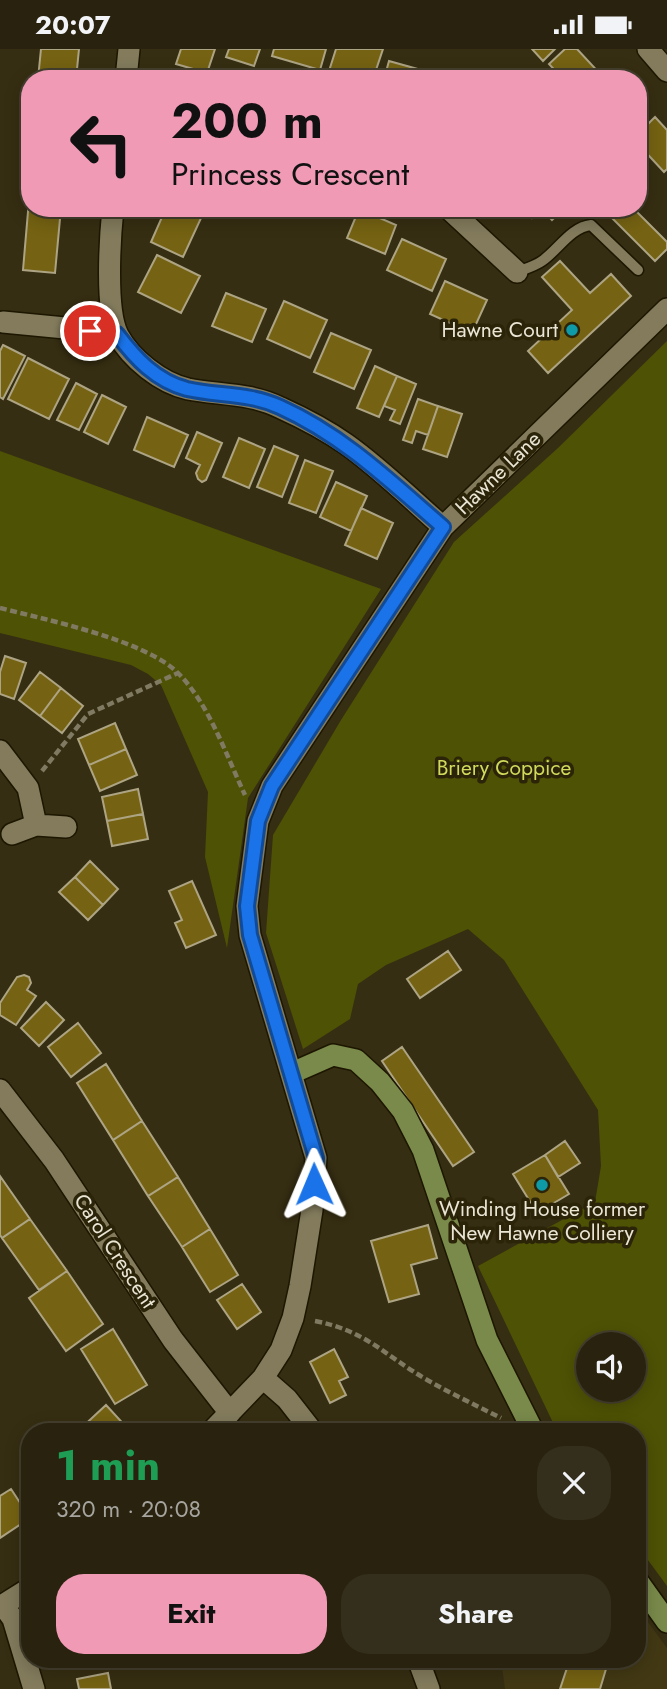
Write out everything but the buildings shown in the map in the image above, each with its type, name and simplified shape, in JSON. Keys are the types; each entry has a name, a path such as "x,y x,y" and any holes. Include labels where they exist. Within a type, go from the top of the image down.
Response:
{"street":[{"path":"127,70 129,49"},
{"path":"648,49 667,71"},
{"path":"113,217 110,280 117,334 135,357 154,374 185,388 258,399 280,407 346,444 443,527"},
{"path":"458,217 517,272"},
{"name":"Hawne Lane","path":"220,1423 263,1378 281,1350 293,1318 307,1253 316,1158 250,935 247,906 258,821 272,786 443,527 667,309"},
{"path":"3,322 117,334"},
{"path":"0,751 28,788 36,825"},
{"path":"12,834 36,825 66,827"},
{"path":"292,1073 333,1055 356,1060 380,1082 403,1111 423,1150 487,1340 529,1423"},
{"name":"Carol Crescent","path":"0,1090 54,1160 173,1340 230,1413"},
{"path":"263,1378 288,1399 306,1423"},
{"path":"646,1593 667,1622"},
{"path":"21,1594 1,1606 13,1619 21,1646"},
{"path":"28,1668 34,1689"},
{"path":"421,1668 429,1689"}],"lane":[{"path":"517,272 542,262 576,230 591,225 638,270"}],"path":[{"path":"0,608 86,630 150,655 178,673 205,711 258,821"},
{"path":"28,788 88,714 178,673"},
{"path":"293,1318 338,1326 363,1336 427,1380 502,1419"}],"shaded area":[{"path":"646,1619 667,1648 667,1689 505,1689 502,1668 646,1668"}],"green space":[{"name":"Briery Coppice","path":"667,341 667,1586 646,1557 646,1423 553,1423 478,1266 595,1202 601,1166 598,1110 504,960 468,929 386,965 358,984 350,1019 303,1049 266,933 273,835 341,720 454,542 558,448"},
{"path":"0,451 381,589 248,798 227,948 205,857 208,792 161,685 131,665 0,633"}],"place":[{"name":"Hawne Court","path":"572,330"},
{"name":"Winding House former New Hawne Colliery","path":"542,1185"}],"route":[{"path":"90,331 117,334 135,357 154,374 185,388 258,399 280,407 320,429 346,444 443,527 272,786 258,821 247,906 250,935 316,1158 314,1184"}]}
